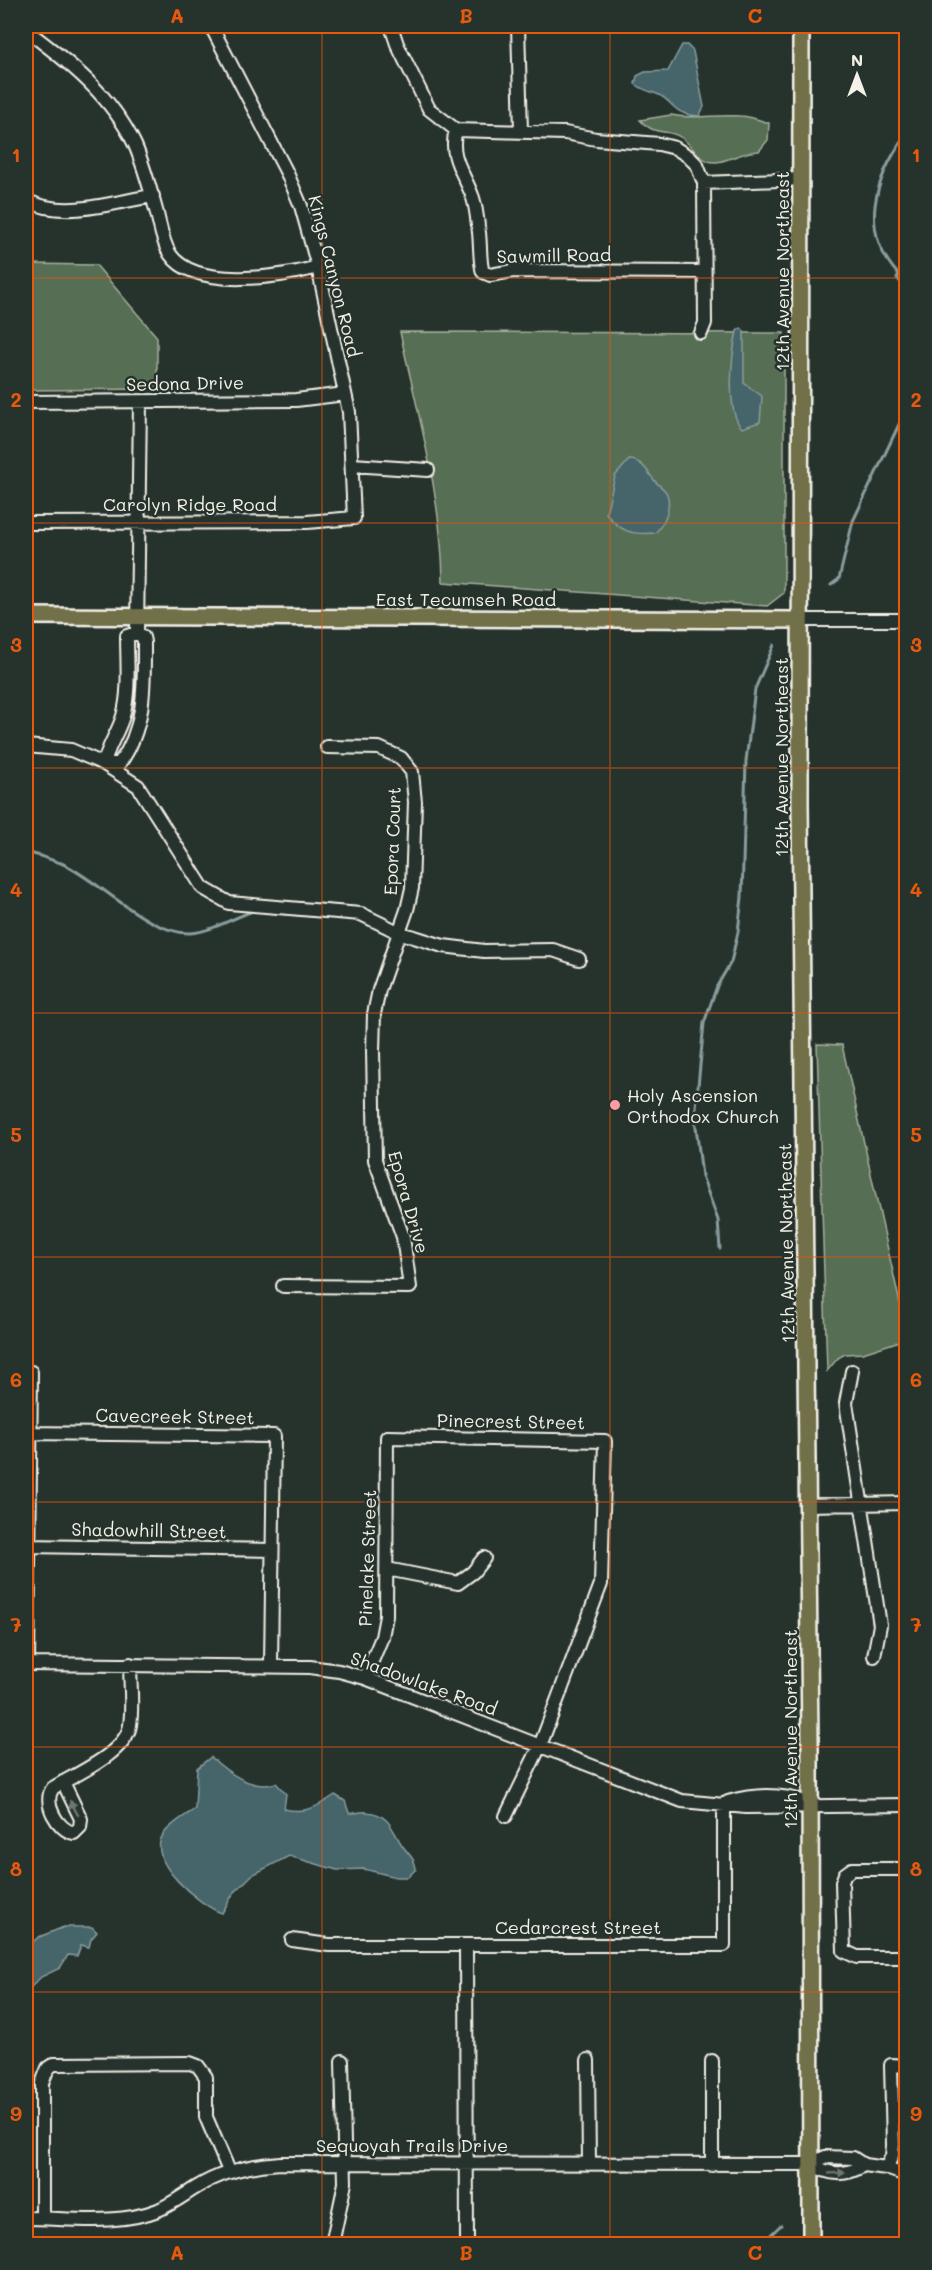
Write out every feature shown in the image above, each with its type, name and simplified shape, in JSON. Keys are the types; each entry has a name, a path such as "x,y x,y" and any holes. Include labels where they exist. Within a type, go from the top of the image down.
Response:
{"main road":[{"name":"12th Avenue Northeast","path":"801,26 800,620 808,1505 811,2244"},
{"name":"East Tecumseh Road","path":"26,616 800,620"}],"street":[{"name":"Kings Canyon Road","path":"211,26 287,173 301,206 318,267 345,394 351,430 354,518"},
{"path":"391,26 397,44 429,110 456,130 564,133 675,148 697,165 704,183 705,323 701,333"},
{"path":"518,26 521,131"},
{"path":"26,30 80,72 104,98 135,145 170,254 182,265 198,273 218,278 295,273 318,267"},
{"name":"Sawmill Road","path":"456,130 453,142 455,161 472,197 479,229 482,255 480,265 483,272 490,275 513,271 703,272"},
{"path":"704,183 802,179"},
{"path":"26,200 41,207 61,210 153,196"},
{"name":"Sedona Drive","path":"26,402 296,400 345,394"},
{"path":"137,633 140,402"},
{"path":"352,465 428,470"},
{"name":"Carolyn Ridge Road","path":"26,523 307,522 354,518"},
{"name":"East Tecumseh Road","path":"800,620 906,620"},
{"path":"104,764 106,754 117,736 124,713 127,695 127,636 137,633"},
{"path":"104,764 119,764 127,752 140,717 144,687 144,642 143,637 137,633"},
{"path":"26,746 71,750 104,764 138,786 202,888 229,903 361,914 398,932 443,946 484,951 553,950 579,959"},
{"name":"Epora Court","path":"327,747 379,748 401,758 412,772 415,802 412,888 407,910 398,932"},
{"name":"Epora Drive","path":"283,1286 410,1287 403,1237 384,1190 374,1149 374,1014 379,990 398,932"},
{"path":"852,1371 846,1403 880,1625 874,1656"},
{"path":"27,1664 28,1433 31,1372"},
{"name":"Cavecreek Street","path":"28,1433 274,1436 271,1666"},
{"name":"Pinelake Street","path":"365,1678 385,1628 387,1437"},
{"name":"Pinecrest Street","path":"387,1437 605,1441 601,1584 540,1746"},
{"path":"808,1505 906,1503"},
{"name":"Shadowhill Street","path":"27,1546 272,1550"},
{"path":"387,1569 442,1582 458,1583 473,1572 484,1558"},
{"name":"Shadowlake Road","path":"27,1664 325,1668 365,1678 672,1799 724,1804 746,1797 789,1797 810,1804 906,1804"},
{"path":"63,1782 114,1751 126,1738 130,1725 130,1664"},
{"path":"506,1816 540,1746"},
{"name":"Cedarcrest Street","path":"292,1940 329,1945 724,1946 724,1804"},
{"path":"906,1869 852,1869 845,1874 842,1882 844,1951 857,1957 906,1958"},
{"path":"466,1945 466,2244"},
{"path":"588,2060 589,2164"},
{"path":"332,2244 343,2197 342,2061"},
{"path":"712,2061 712,2165"},
{"path":"42,2218 42,2083 48,2068 62,2063 190,2063 198,2066 206,2077 205,2110 210,2130 229,2171"},
{"path":"886,2168 892,2156 893,2145 891,2065 906,2066"},
{"name":"Sequoyah Trails Drive","path":"26,2217 109,2218 143,2214 170,2204 229,2171 280,2163 811,2164 825,2157 836,2157 853,2158 864,2165 886,2168 906,2175"}],"green space":[{"path":"671,115 750,117 769,123 768,140 759,151 719,162 709,161 700,157 682,138 651,129 640,120"},
{"path":"26,264 96,265 157,337 157,389 26,390"},
{"path":"400,332 784,333 784,593 767,606 443,582 442,551 434,488"},
{"path":"817,1044 842,1045 906,1330 906,1339 863,1353 845,1354 838,1358 827,1371"}],"water":[{"path":"682,45 687,45 693,51 704,107 699,116 683,113 663,97 635,84 637,76 645,72 668,71"},
{"path":"741,328 744,331 744,383 762,396 760,422 742,428 733,409 731,381 735,341 737,331"},
{"path":"629,460 641,464 667,494 666,515 655,533 627,531 616,524 606,513 615,476"},
{"path":"211,1757 241,1779 258,1784 276,1783 286,1794 284,1809 305,1810 335,1795 345,1801 349,1813 367,1812 381,1816 386,1819 413,1859 416,1869 408,1877 396,1877 364,1869 337,1870 289,1856 252,1875 233,1894 222,1913 213,1909 201,1902 178,1881 168,1869 160,1846 163,1835 170,1827 195,1809 197,1768"},
{"path":"64,1927 92,1927 97,1932 91,1939 89,1947 81,1945 77,1956 68,1955 60,1968 41,1977 26,1992 26,1947 39,1937"}],"waterway":[{"path":"906,135 886,169 875,205 878,241 886,258 899,275 897,278 904,286 906,295"},
{"path":"899,275 906,276"},
{"path":"831,585 839,579 853,521 904,414 906,392"},
{"path":"720,1249 718,1220 702,1176 695,1118 704,1023 717,986 731,962 738,932 742,897 746,761 755,689 774,645"},
{"path":"26,852 61,863 141,916 175,931 199,932 256,910"},
{"path":"761,2244 781,2225"}],"place":[{"name":"Holy Ascension Orthodox Church","path":"615,1105"}]}
